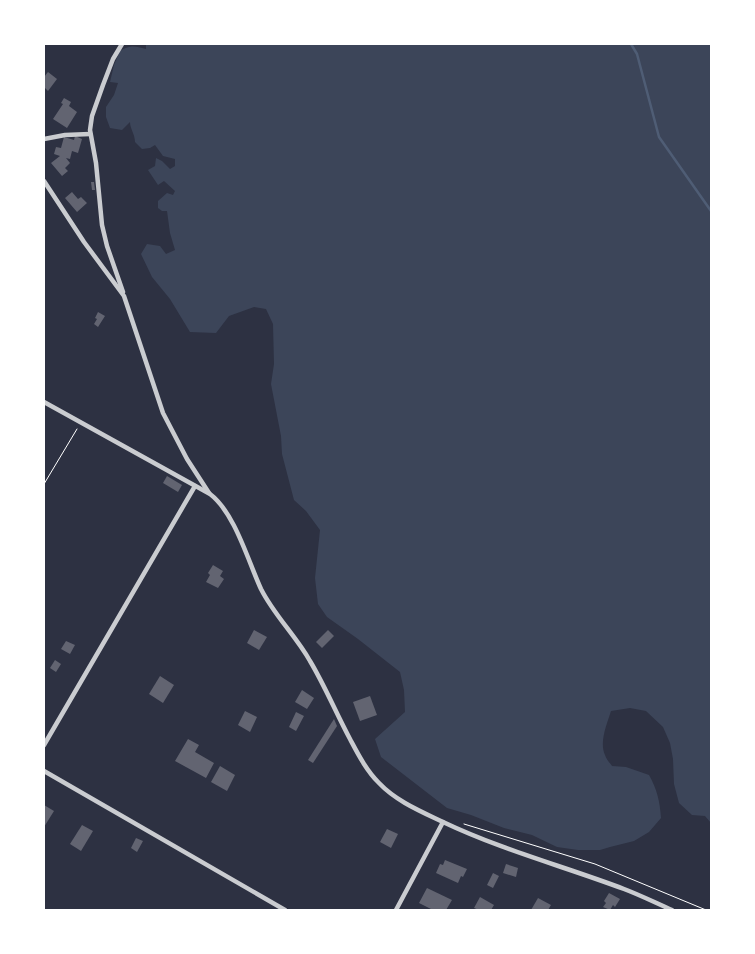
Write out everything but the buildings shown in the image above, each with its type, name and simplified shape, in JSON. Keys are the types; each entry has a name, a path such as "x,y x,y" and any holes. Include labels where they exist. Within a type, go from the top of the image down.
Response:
{"street":[{"path":"122,44 113,59 91,121 90,134 96,162 102,225 163,413 187,459 210,494"},
{"path":"44,139 65,135 90,134"},
{"path":"44,181 84,242 124,296"},
{"path":"44,402 210,494 221,504 237,533 262,592 309,659 368,770 392,794 417,809 478,838 626,889 672,910"},
{"path":"44,745 195,486"},
{"path":"44,771 285,910"},
{"path":"396,910 443,822"}],"path":[{"path":"44,484 81,423"},
{"path":"464,824 595,864 706,910"}],"shaded area":[{"path":"146,44 711,44 711,823 705,816 692,815 679,803 674,784 670,743 663,727 646,711 630,708 611,711 604,733 603,750 612,766 626,767 649,775 658,796 661,818 649,832 634,841 600,850 578,850 557,847 532,835 504,828 447,808 381,757 375,739 405,712 404,690 400,672 327,617 318,604 315,578 320,530 306,511 294,500 282,454 281,436 271,384 274,364 273,324 266,309 254,307 229,316 216,333 190,332 170,299 152,277 141,254 147,244 160,246 166,254 175,250 167,211 162,211 158,208 158,201 167,193 173,195 175,191 164,181 158,185 148,170 155,166 156,158 170,169 175,166 175,159 163,156 155,145 142,149 135,142 130,122 122,130 110,128 106,117 106,107 114,95 118,83 110,82 120,51 133,47 146,49"}],"waterway":[{"path":"631,44 637,54 659,137 711,211"}]}
